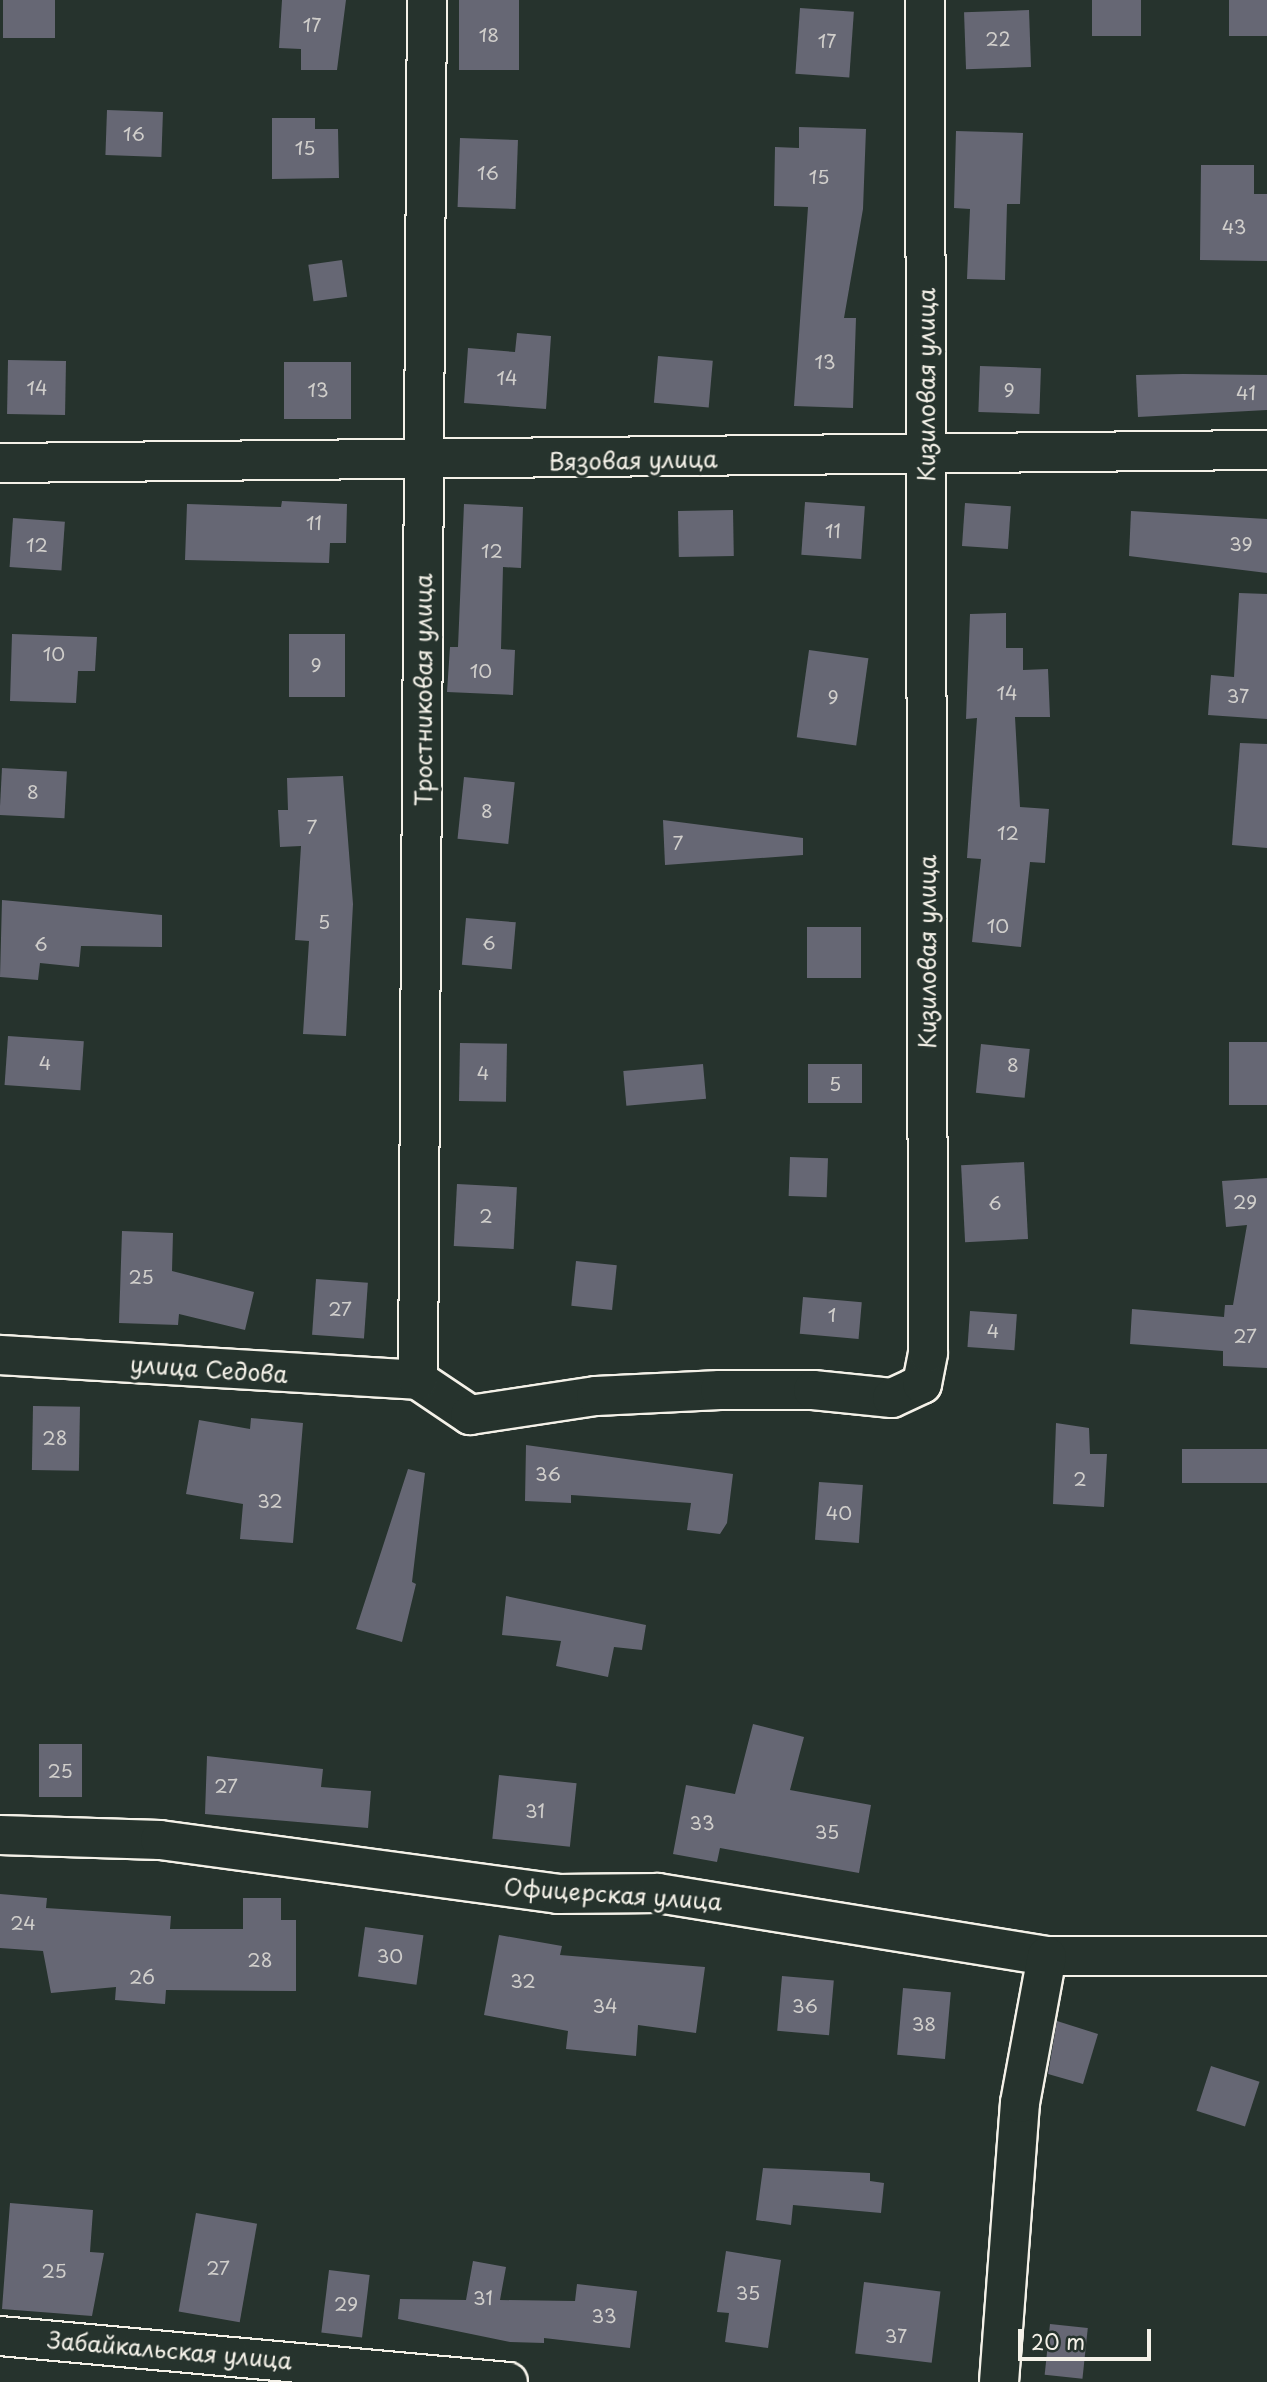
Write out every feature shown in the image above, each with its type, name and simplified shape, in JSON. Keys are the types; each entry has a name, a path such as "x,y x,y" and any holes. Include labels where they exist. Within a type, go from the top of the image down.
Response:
{"street":[{"name":"Тростниковая улица","path":"418,1380 427,0"},
{"name":"Кизиловая улица","path":"418,1380 470,1415 596,1396 679,1392 813,1390 892,1398 922,1384 928,1353 925,0"},
{"name":"Вязовая улица","path":"0,463 927,457 1267,450"},
{"name":"улица Седова","path":"0,1355 418,1380"},
{"name":"Офицерская улица","path":"0,1835 160,1840 558,1894 658,1893 1047,1956 1267,1956"},
{"path":"999,2382 1020,2104 1047,1956"},
{"name":"Забайкальская улица","path":"0,2336 508,2382"}],"building":[{"path":"3,0 55,0 55,38 3,38"},
{"path":"282,0 346,0 337,70 301,70 301,49 279,48"},
{"path":"459,0 519,0 519,70 459,70"},
{"path":"1092,0 1141,0 1141,36 1092,36"},
{"path":"1229,0 1267,0 1267,36 1229,36"},
{"path":"800,8 854,12 849,78 795,74"},
{"path":"1029,10 1031,67 966,69 964,12"},
{"path":"107,110 163,112 161,157 105,155"},
{"path":"272,118 315,118 315,129 338,129 339,178 272,179"},
{"path":"799,127 866,129 863,209 844,318 856,318 853,408 794,406 808,207 774,206 775,147 799,148"},
{"path":"956,131 1023,133 1020,204 1007,204 1005,280 967,279 970,209 954,208"},
{"path":"460,138 518,140 516,209 458,207"},
{"path":"1201,165 1254,165 1254,194 1267,194 1267,261 1200,260"},
{"path":"342,260 347,297 313,301 308,265"},
{"path":"517,333 551,336 546,409 464,403 468,348 515,352"},
{"path":"658,356 713,361 709,408 654,403"},
{"path":"8,360 66,361 65,415 7,414"},
{"path":"284,362 351,362 351,419 284,419"},
{"path":"980,366 1041,368 1039,414 978,412"},
{"path":"1136,375 1267,375 1267,410 1138,417"},
{"path":"282,501 347,504 346,543 330,543 329,563 185,560 187,504 281,507"},
{"path":"805,502 865,506 861,559 801,555"},
{"path":"965,503 1011,506 1008,549 962,546"},
{"path":"464,504 523,507 521,568 503,567 501,649 515,650 513,695 447,692 450,647 458,647"},
{"path":"733,510 734,556 679,557 678,511"},
{"path":"1131,511 1267,519 1267,573 1129,556"},
{"path":"13,518 65,522 61,571 10,567"},
{"path":"1239,593 1267,594 1267,719 1208,715 1211,675 1234,677"},
{"path":"1006,613 1006,648 1023,648 1023,670 1048,669 1050,717 1015,717 1020,807 1049,809 1045,863 1030,862 1021,947 972,942 981,859 967,858 977,718 966,719 970,614"},
{"path":"12,634 97,637 95,671 78,671 76,703 10,701"},
{"path":"289,634 345,634 345,697 289,697"},
{"path":"809,650 868,658 856,745 797,737"},
{"path":"1240,743 1267,744 1267,848 1232,845"},
{"path":"2,768 67,771 64,818 0,815"},
{"path":"343,776 353,904 346,1036 303,1034 309,941 295,940 301,846 280,847 278,810 288,810 287,778"},
{"path":"464,777 515,782 508,844 458,839"},
{"path":"663,820 803,838 803,855 665,865"},
{"path":"2,900 162,915 162,947 81,946 79,967 40,963 38,980 0,977"},
{"path":"466,918 516,922 512,969 462,965"},
{"path":"807,927 861,927 861,978 807,978"},
{"path":"8,1036 84,1041 80,1090 5,1085"},
{"path":"1229,1042 1267,1042 1267,1105 1229,1105"},
{"path":"460,1043 507,1044 506,1102 459,1101"},
{"path":"981,1044 1030,1049 1025,1098 976,1093"},
{"path":"703,1064 706,1099 626,1106 623,1071"},
{"path":"808,1064 862,1064 862,1103 808,1103"},
{"path":"790,1157 828,1158 827,1197 789,1196"},
{"path":"1024,1162 1028,1239 965,1242 961,1165"},
{"path":"1267,1178 1267,1368 1223,1366 1223,1351 1130,1344 1132,1309 1224,1317 1225,1305 1233,1305 1247,1225 1226,1227 1222,1181"},
{"path":"457,1184 517,1187 514,1249 454,1246"},
{"path":"122,1231 173,1233 172,1271 254,1292 245,1330 179,1314 178,1325 119,1323"},
{"path":"576,1261 617,1265 612,1310 571,1306"},
{"path":"316,1279 368,1283 364,1338 312,1335"},
{"path":"803,1297 862,1302 859,1339 800,1334"},
{"path":"970,1311 1017,1314 1014,1350 967,1347"},
{"path":"33,1406 80,1407 79,1471 32,1470"},
{"path":"251,1418 303,1423 293,1543 240,1539 243,1504 186,1494 199,1420 250,1429"},
{"path":"1056,1423 1089,1428 1090,1454 1107,1454 1104,1507 1053,1504"},
{"path":"526,1445 733,1474 727,1523 720,1534 687,1530 691,1503 571,1495 571,1503 525,1501"},
{"path":"1182,1449 1267,1449 1267,1483 1182,1483"},
{"path":"408,1469 425,1473 412,1582 416,1584 402,1642 356,1629"},
{"path":"819,1482 863,1485 859,1543 815,1540"},
{"path":"506,1596 646,1625 642,1650 614,1647 608,1677 556,1666 561,1641 502,1635"},
{"path":"753,1724 804,1737 790,1790 871,1805 859,1873 720,1848 717,1862 673,1854 686,1785 735,1794"},
{"path":"39,1744 82,1744 82,1797 39,1797"},
{"path":"207,1756 323,1769 321,1787 371,1791 368,1828 205,1814"},
{"path":"499,1775 577,1783 570,1847 492,1839"},
{"path":"0,1894 47,1898 46,1908 171,1916 170,1929 243,1929 243,1898 281,1898 281,1920 296,1920 296,1991 166,1990 165,2004 115,2000 116,1987 51,1993 43,1951 0,1948"},
{"path":"365,1927 423,1935 416,1985 358,1977"},
{"path":"499,1935 562,1946 560,1955 705,1967 696,2033 638,2025 636,2056 566,2049 568,2031 484,2015"},
{"path":"782,1976 834,1981 829,2035 777,2031"},
{"path":"903,1988 951,1992 945,2059 897,2055"},
{"path":"1057,2021 1098,2034 1083,2084 1048,2074"},
{"path":"1211,2066 1260,2082 1245,2126 1196,2111"},
{"path":"763,2168 870,2173 870,2181 884,2183 881,2213 793,2205 791,2225 756,2220"},
{"path":"10,2203 93,2210 90,2252 104,2253 92,2316 2,2309"},
{"path":"196,2213 257,2224 240,2322 179,2311"},
{"path":"726,2251 781,2260 768,2348 725,2342 729,2313 717,2312"},
{"path":"473,2261 506,2267 500,2300 575,2301 577,2284 637,2291 630,2348 544,2338 544,2343 510,2342 398,2319 400,2299 466,2300"},
{"path":"329,2270 370,2275 362,2338 321,2333"},
{"path":"864,2282 940,2291 932,2363 855,2353"},
{"path":"1050,2324 1088,2328 1082,2379 1045,2375"}]}
